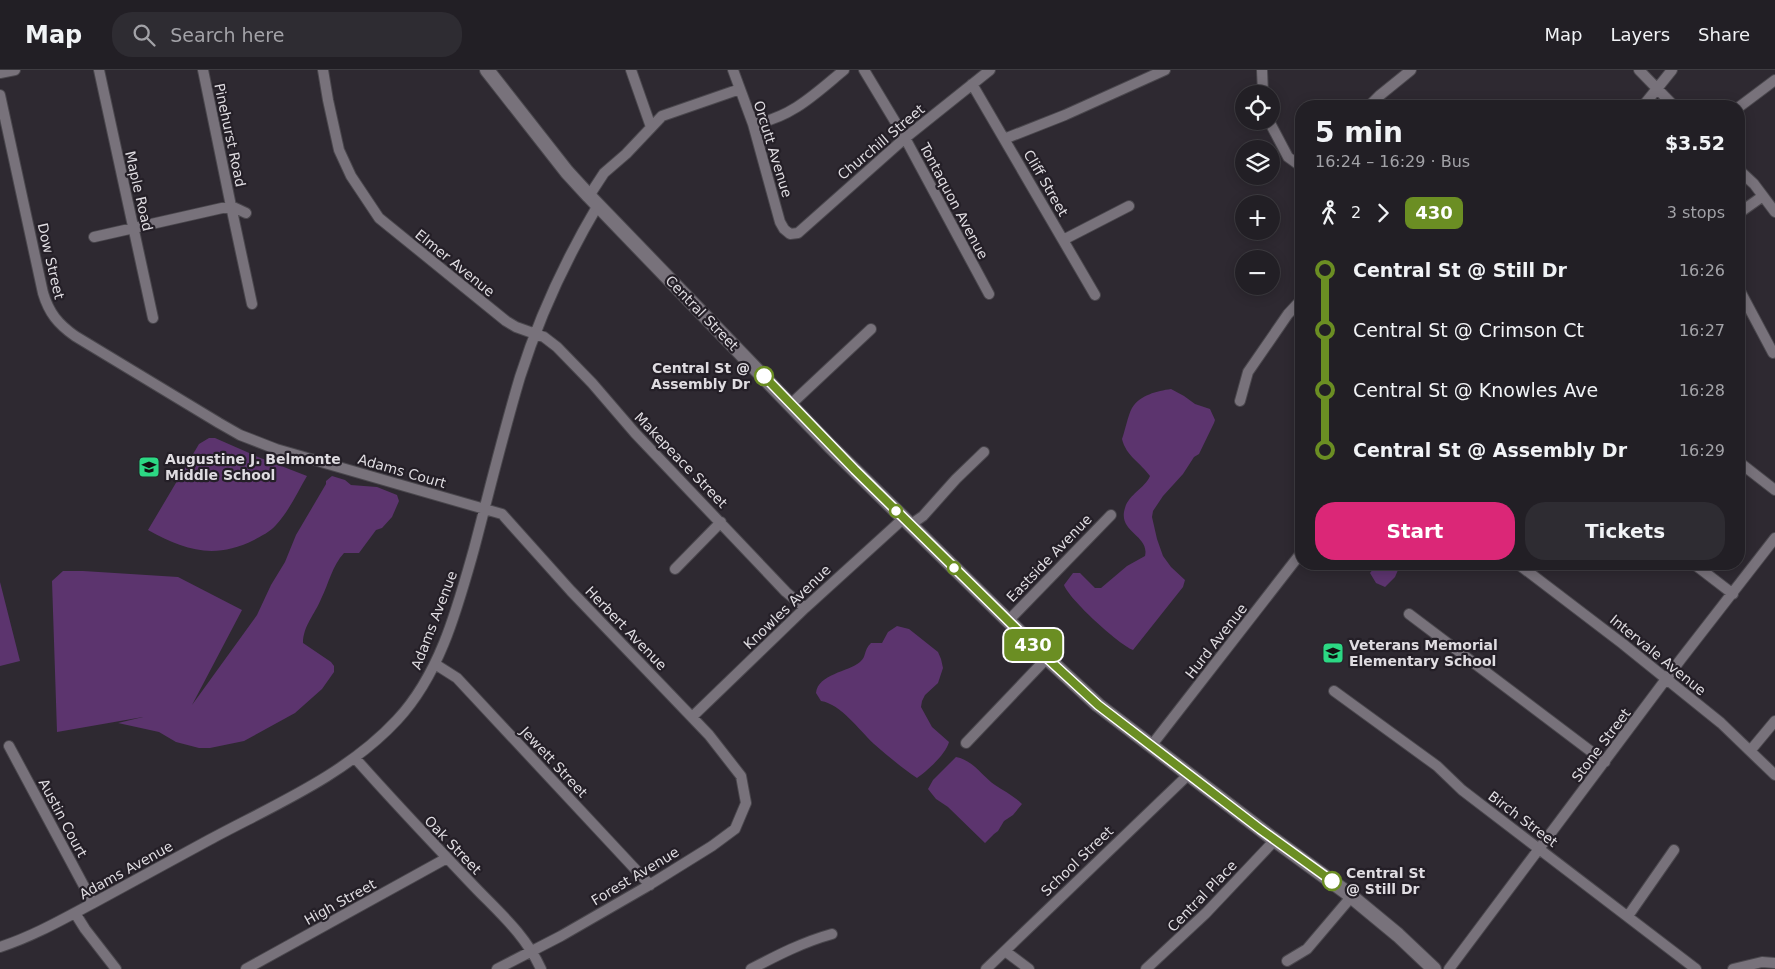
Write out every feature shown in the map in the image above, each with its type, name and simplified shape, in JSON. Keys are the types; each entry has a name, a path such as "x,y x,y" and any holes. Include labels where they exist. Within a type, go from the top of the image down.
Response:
{"main road":[{"name":"Central Street","path":"487,70 567,172 594,201 830,446 1008,621 1098,705 1188,775 1352,896 1434,969"}],"street":[{"path":"0,73 15,70"},
{"name":"Maple Road","path":"98,70 153,318"},
{"name":"Pinehurst Road","path":"203,70 252,304"},
{"name":"Elmer Avenue","path":"323,70 340,150 348,169 366,201 379,218 489,308 516,327 535,334"},
{"path":"630,70 651,127"},
{"name":"Orcutt Avenue","path":"733,70 753,124 780,222 790,234"},
{"path":"753,124 788,114 844,70"},
{"name":"Tontaquon Avenue","path":"864,70 905,138 989,294"},
{"name":"Churchill Street","path":"790,234 798,233 905,138 990,70"},
{"path":"1004,139 1065,115 1165,70"},
{"path":"1262,70 1263,85"},
{"path":"1376,100 1411,70"},
{"path":"1639,70 1668,100"},
{"path":"1648,100 1672,70"},
{"path":"1745,102 1775,80"},
{"name":"Cliff Street","path":"972,84 1095,295"},
{"name":"Adams Avenue","path":"0,947 30,936 75,913 307,787 355,758 384,733 409,707 435,664 459,602 514,399 535,334 582,232 604,173 626,154 662,116 740,89"},
{"name":"Dow Street","path":"0,95 40,280 50,312 59,323 75,336 202,413"},
{"path":"1274,130 1288,157 1295,162"},
{"path":"1745,176 1754,184 1775,212"},
{"path":"1745,210 1763,196"},
{"path":"94,237 232,206"},
{"name":"Pinehurst Road","path":"232,206 246,213"},
{"path":"1063,240 1129,206"},
{"path":"1745,299 1773,353"},
{"path":"1240,400 1248,372 1295,306"},
{"path":"790,405 871,329"},
{"name":"Makepeace Street","path":"535,334 550,341 557,347 786,592 805,608"},
{"name":"Adams Court","path":"202,413 240,435 276,449 484,509"},
{"name":"Knowles Avenue","path":"692,717 805,608 907,522 923,516 956,479 984,452"},
{"path":"1745,467 1775,490"},
{"name":"Herbert Avenue","path":"484,509 502,514 571,591 709,735 742,776"},
{"name":"Eastside Avenue","path":"1008,621 1110,515"},
{"path":"675,569 721,522"},
{"name":"Stone Street","path":"1449,969 1775,538"},
{"name":"Hurd Avenue","path":"1151,746 1295,561"},
{"name":"Intervale Avenue","path":"1526,570 1721,723 1775,775"},
{"path":"1702,570 1733,594"},
{"path":"1410,614 1605,762"},
{"path":"966,743 1047,658"},
{"name":"Jewett Street","path":"435,664 457,678 650,885"},
{"name":"Birch Street","path":"1334,691 1437,766 1462,790 1696,969"},
{"path":"1750,751 1775,721"},
{"name":"Austin Court","path":"9,746 93,903"},
{"name":"Oak Street","path":"355,758 398,808 510,923 532,950 541,969"},
{"name":"School Street","path":"986,969 1188,775"},
{"name":"Forest Avenue","path":"497,969 650,885 712,846 735,829 746,803 742,776"},
{"name":"Central Place","path":"1146,969 1206,913 1275,840"},
{"path":"1628,916 1674,850"},
{"name":"High Street","path":"246,969 447,858"},
{"path":"1287,961 1307,949 1352,896"},
{"path":"75,913 116,969"},
{"path":"751,969 788,950 832,934"},
{"path":"1005,951 1029,969"},
{"path":"1733,969 1762,962 1775,963"}],"shaded area":[{"path":"1171,389 1195,404 1210,409 1215,420 1199,454 1194,457 1183,474 1163,496 1153,511 1152,517 1163,556 1171,567 1185,580 1183,587 1133,650 1095,620 1075,600 1064,585 1073,573 1080,573 1095,588 1101,588 1127,566 1145,556 1143,543 1125,523 1124,516 1127,503 1150,476 1130,455 1122,439 1135,404 1149,394"},
{"path":"209,438 215,438 307,476 285,514 271,530 254,540 226,550 212,551 187,547 174,543 148,530 199,444"},
{"path":"332,476 345,480 351,485 377,487 397,495 399,501 392,517 382,528 376,530 359,553 344,553 340,558 307,626 303,643 334,666 334,672 322,689 295,713 244,741 210,748 199,748 176,742 159,732 118,723 143,717 57,732 52,581 63,571 178,577 242,610 192,705 257,615 271,585 285,562 296,535 326,481"},
{"path":"1372,570 1398,570 1395,577 1385,587 1376,583 1370,573"},
{"path":"0,582 20,661 0,666"},
{"path":"897,626 909,629 938,652 943,668 938,683 925,695 921,707 932,727 949,742 940,757 917,778 874,744 843,712 821,701 816,693 818,687 828,677 860,662 871,643 882,643 888,632"},
{"path":"956,757 967,761 995,785 1022,804 985,843 948,807 936,799 928,789 933,780"}],"bus line":[{"name":"430","path":"764,376 830,446 1036,648 1098,705 1188,775 1332,881"}],"place":[{"name":"Central St @ Assembly Dr","path":"764,376"},
{"name":"Augustine J. Belmonte Middle School","path":"149,467"},
{"name":"Veterans Memorial Elementary School","path":"1333,653"},
{"name":"Central St @ Still Dr","path":"1332,881"}]}
